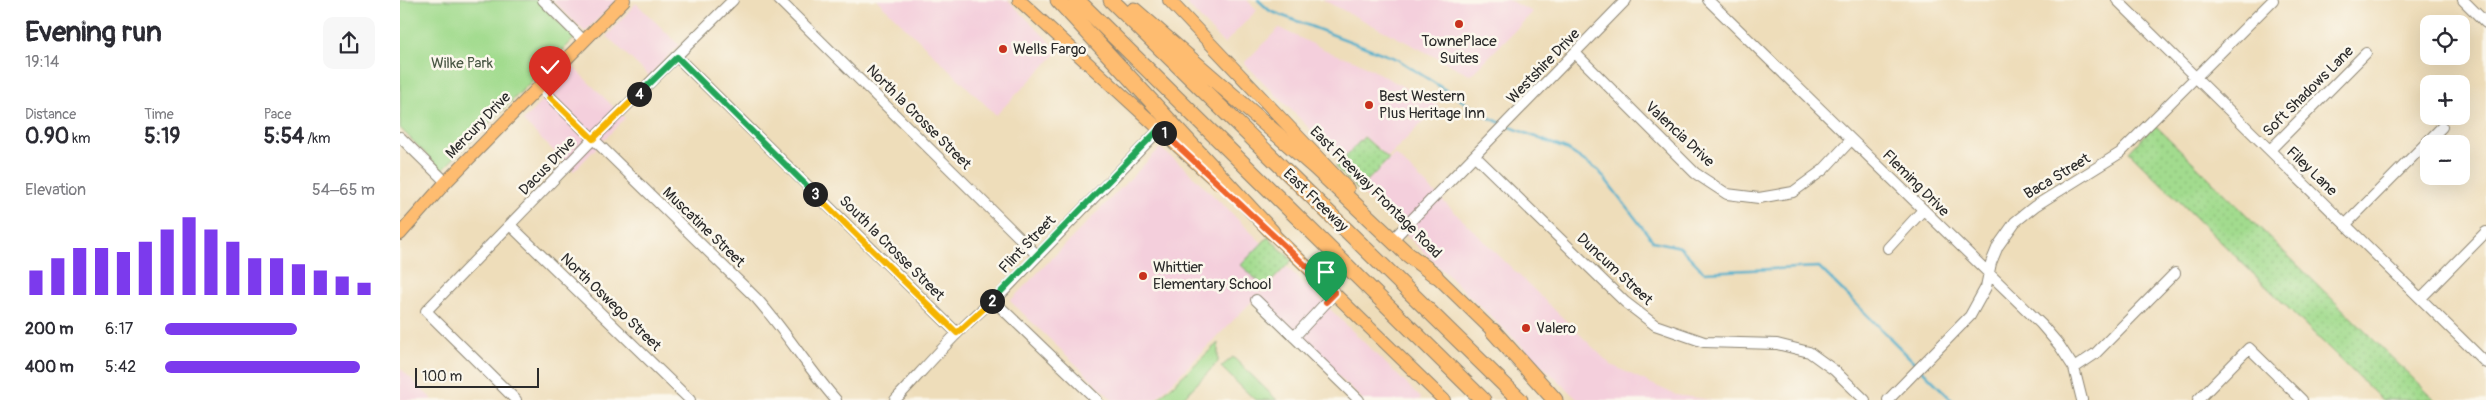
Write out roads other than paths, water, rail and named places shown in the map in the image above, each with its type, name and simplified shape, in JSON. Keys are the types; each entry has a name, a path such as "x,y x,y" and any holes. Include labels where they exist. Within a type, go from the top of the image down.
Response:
{"highway":[{"path":"1058,0 1272,232"},
{"name":"East Freeway","path":"1077,0 1483,400"},
{"name":"East Freeway","path":"1111,0 1520,400"},
{"path":"1123,0 1316,168 1406,253 1435,274"},
{"path":"1493,332 1555,400"}],"main road":[{"name":"Mercury Drive","path":"400,234 446,182 624,0"},
{"path":"1020,0 1272,232 1440,399"},
{"name":"East Freeway Frontage Road","path":"1169,0 1352,194 1565,400"}],"street":[{"path":"543,0 584,41"},
{"name":"Dacus Drive","path":"516,400 426,311 593,139 733,0"},
{"name":"North la Crosse Street","path":"779,0 1037,254"},
{"name":"Westshire Drive","path":"1396,236 1576,54 1626,0"},
{"name":"Fleming Drive","path":"1708,0 1922,211 2041,324 2059,345 2074,368 2082,400"},
{"name":"Filey Lane","path":"2117,0 2486,363"},
{"name":"Baca Street","path":"1888,400 1970,316 1986,286 1998,246 2015,222 2035,206 2120,153 2273,0"},
{"path":"2463,0 2486,23"},
{"name":"Soft Shadows Lane","path":"2270,150 2366,53"},
{"name":"Valencia Drive","path":"1576,54 1695,173 1727,194 1759,198 1793,192 1822,170 1851,140"},
{"name":"South la Crosse Street","path":"677,57 957,333"},
{"name":"Muscatine Street","path":"539,86 757,300 784,329 816,378 836,400"},
{"path":"2346,224 2442,127"},
{"name":"Flint Street","path":"894,400 957,333 993,300 1160,128"},
{"path":"400,137 446,182"},
{"name":"Duncum Street","path":"1475,156 1625,302 1655,325 1704,342 1777,344 1809,352 1834,370 1865,400"},
{"path":"1888,248 1922,211"},
{"name":"North Oswego Street","path":"510,225 690,400"},
{"path":"2421,298 2486,232"},
{"path":"2074,368 2095,354 2175,273"},
{"path":"1294,337 1335,293"},
{"path":"993,300 1097,400"},
{"path":"1256,300 1359,400"},
{"path":"2198,400 2249,348 2302,400"}],"waterway":[{"path":"1258,0 1270,11 1397,59 1486,116 1503,124"},
{"path":"1508,126 1568,150 1599,171 1653,241 1680,247 1704,272 1819,267 1917,365"},
{"path":"1921,369 1952,400"}],"place":[{"name":"TownePlace Suites","path":"1459,24"},
{"name":"Wells Fargo","path":"1003,49"},
{"name":"Best Western Plus Heritage Inn","path":"1369,105"},
{"name":"Whittier Elementary School","path":"1143,276"},
{"name":"Valero","path":"1526,328"}],"park label":[{"name":"Wilke Park","path":"462,63"}]}
